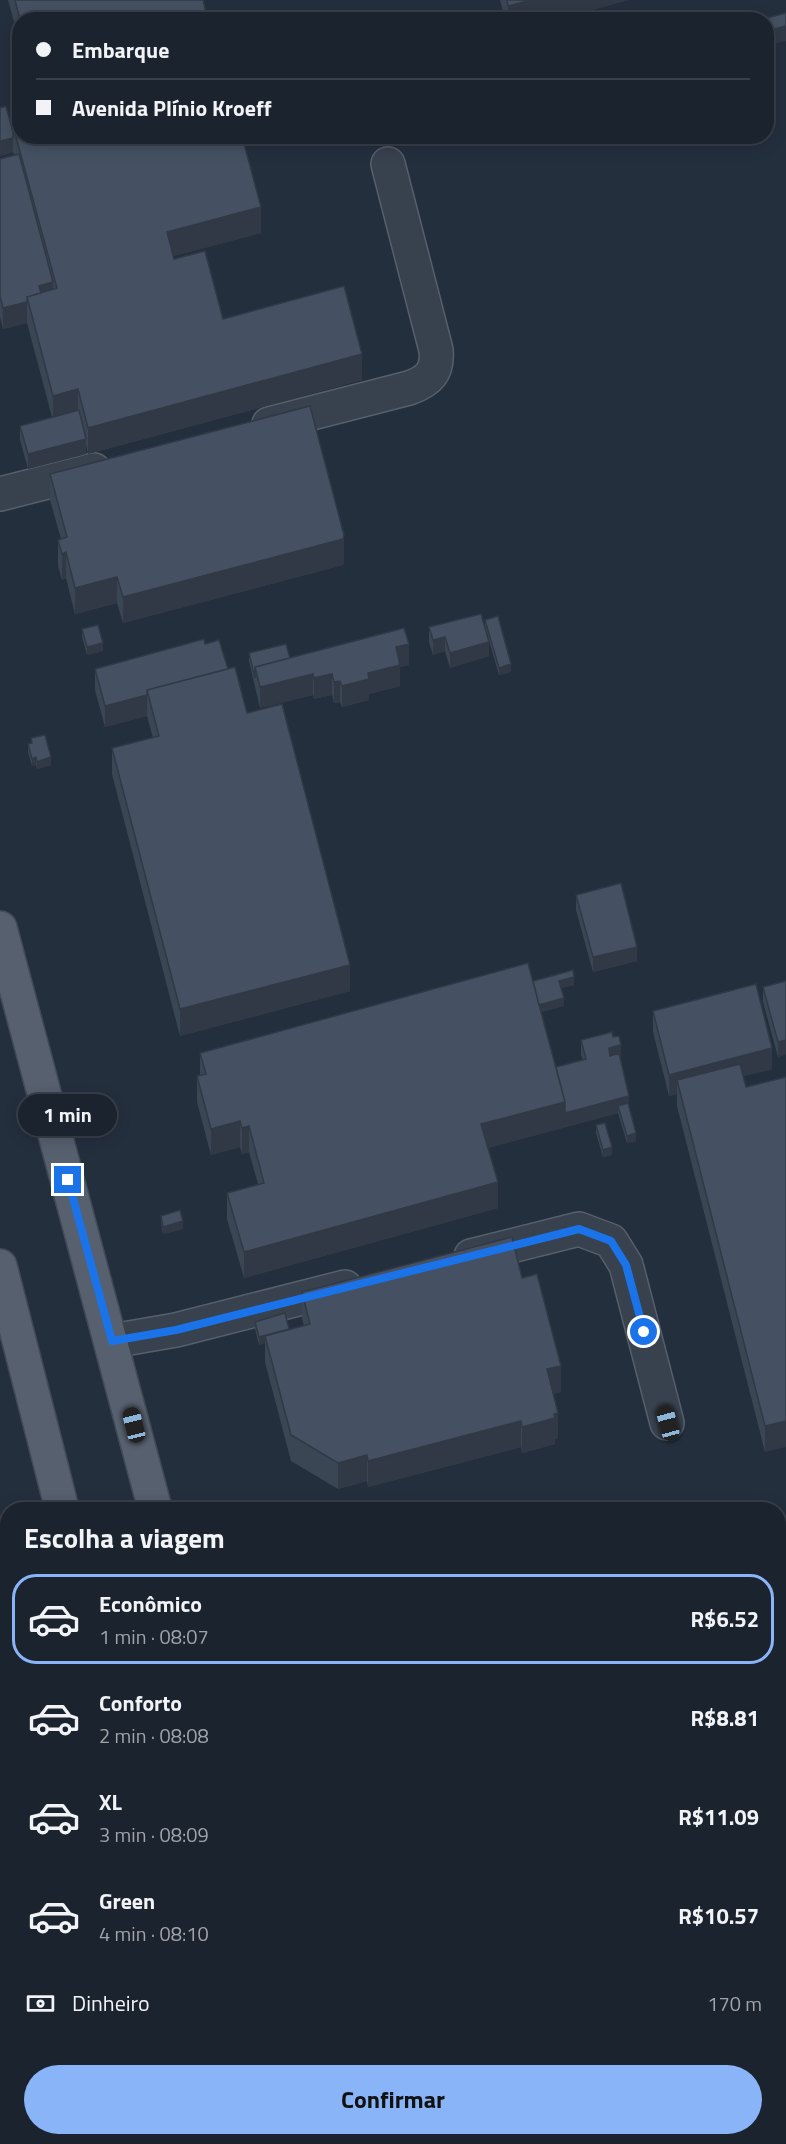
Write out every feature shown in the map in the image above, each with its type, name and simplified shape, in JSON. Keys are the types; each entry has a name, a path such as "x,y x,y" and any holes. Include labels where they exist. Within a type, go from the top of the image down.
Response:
{"main road":[{"path":"0,928 153,1502"},
{"path":"0,1266 61,1502"}],"lane":[{"path":"239,432 409,388 423,383 434,371 437,360 436,350 388,164"},
{"path":"0,494 125,462"},
{"path":"440,1263 579,1229 611,1241 626,1265 668,1423"},
{"path":"112,1341 176,1330 371,1281"}],"building":[{"path":"15,0 203,0 206,12 18,12"},
{"path":"507,0 531,0 508,6"},
{"path":"786,13 786,26 774,29 774,16"},
{"path":"6,106 12,128 12,138 0,141 0,108"},
{"path":"18,144 244,144 261,207 167,232 174,259 205,251 223,319 344,286 362,354 88,428 78,389 53,396 27,297 57,288"},
{"path":"19,154 53,282 39,286 41,293 27,297 27,302 3,308 0,296 0,159"},
{"path":"310,406 344,535 343,539 123,597 117,577 75,588 66,552 62,554 58,540 67,537 50,474"},
{"path":"79,410 86,439 28,454 20,426"},
{"path":"481,614 489,642 450,653 445,637 433,640 429,627"},
{"path":"498,616 511,664 499,668 485,620"},
{"path":"98,625 103,643 87,647 82,629"},
{"path":"404,628 409,644 396,647 400,665 368,673 369,679 342,686 340,681 334,682 332,674 314,678 313,674 260,687 255,667"},
{"path":"204,639 205,644 219,640 228,669 147,690 147,695 105,706 95,669"},
{"path":"286,644 290,658 255,667 255,678 249,653"},
{"path":"235,667 247,713 282,704 350,965 180,1009 112,748 159,736 147,690"},
{"path":"45,735 51,757 37,762 36,757 32,759 28,744 32,743 31,738"},
{"path":"621,883 637,947 593,957 576,895"},
{"path":"528,963 565,1102 481,1124 498,1182 244,1252 227,1193 264,1183 249,1126 242,1128 240,1121 211,1129 197,1076 206,1074 200,1053"},
{"path":"573,970 574,977 559,981 564,998 539,1005 533,981"},
{"path":"786,981 786,1040 778,1042 763,987"},
{"path":"756,984 772,1048 669,1075 653,1011"},
{"path":"612,1032 613,1037 619,1036 621,1045 609,1048 610,1056 619,1053 629,1096 565,1113 565,1102 556,1067 586,1059 581,1040"},
{"path":"740,1064 746,1087 786,1077 786,1421 765,1426 677,1080"},
{"path":"628,1103 636,1133 627,1136 618,1106"},
{"path":"605,1123 612,1147 603,1150 596,1125"},
{"path":"180,1210 183,1221 163,1227 161,1216"},
{"path":"512,1237 522,1278 537,1274 561,1366 547,1369 558,1413 554,1414 555,1418 522,1427 521,1421 368,1461 367,1455 338,1463 291,1435 265,1336 310,1324 302,1292"},
{"path":"285,1313 289,1329 259,1337 255,1322"}],"route":[{"path":"68,1180 112,1341 176,1330 579,1229 611,1241 626,1265 644,1332"}]}
